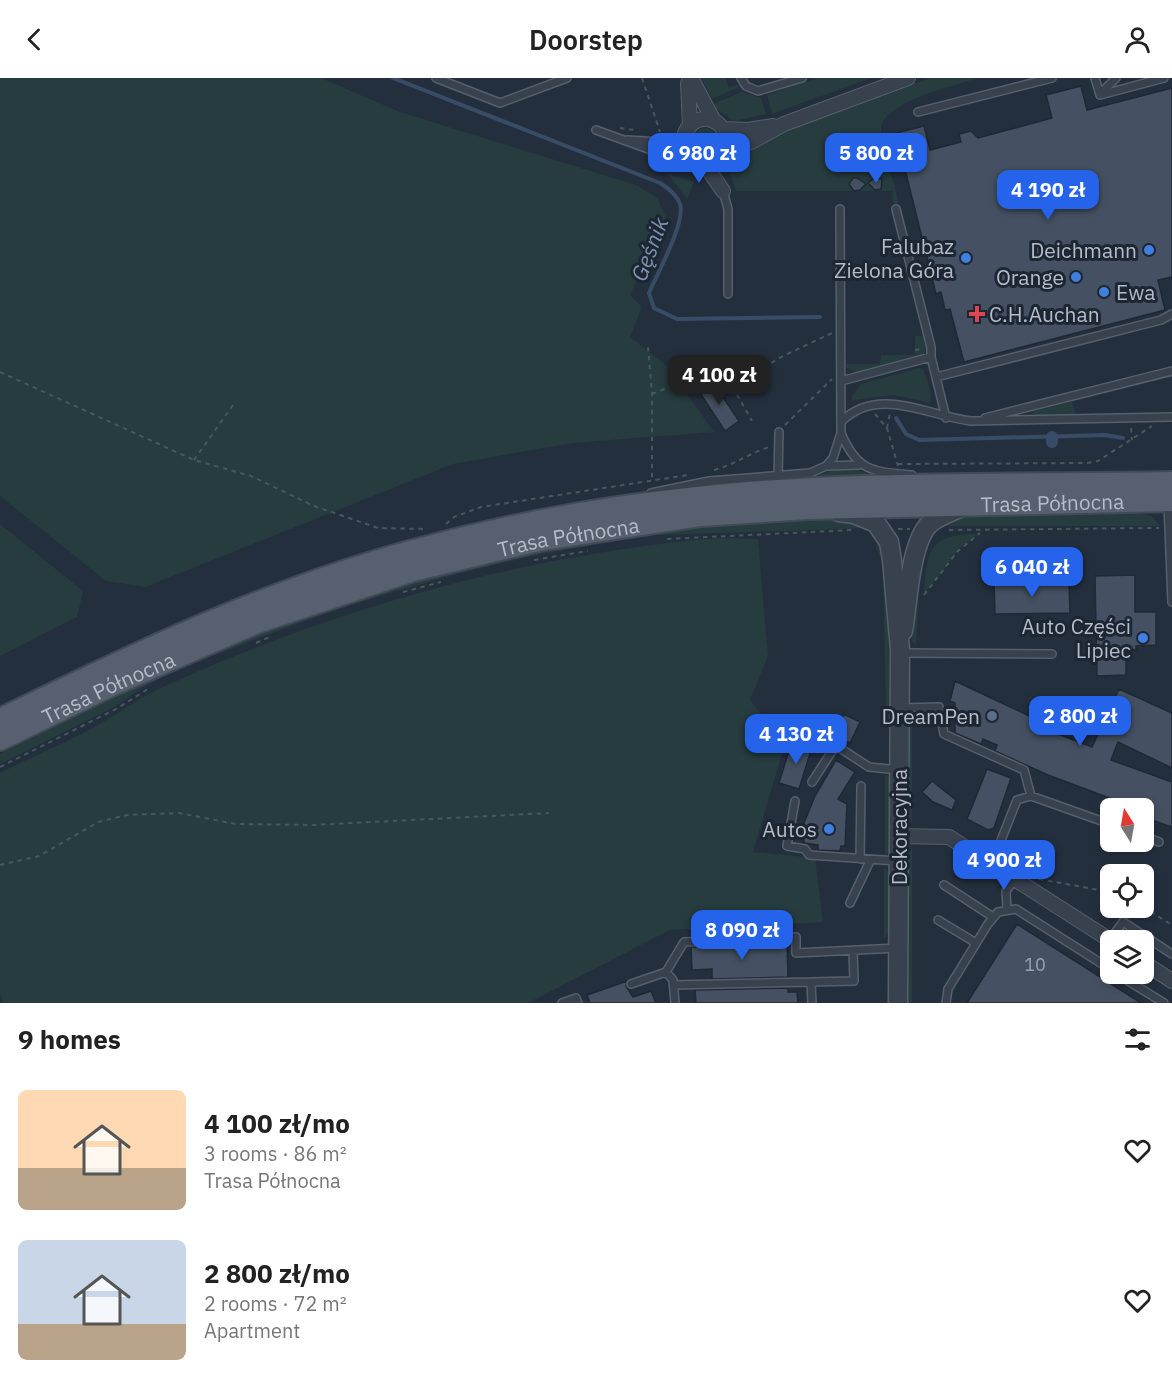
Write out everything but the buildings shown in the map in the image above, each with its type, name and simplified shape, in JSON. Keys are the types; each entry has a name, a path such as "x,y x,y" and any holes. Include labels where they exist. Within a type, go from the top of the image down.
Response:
{"main road":[{"name":"Trasa Północna","path":"0,720 108,667 250,605 406,553 444,537 699,498 798,490 1004,485 1171,494"},
{"name":"Trasa Północna","path":"0,739 111,685 257,622 413,570 538,540 701,515 808,508 968,504 1171,494"}],"street":[{"path":"689,78 719,125 723,151 723,191"},
{"path":"689,78 687,132 694,157 708,169 723,191"},
{"path":"694,157 710,160 723,151 752,142 784,124 908,78"},
{"path":"687,132 701,119 748,130 784,124"},
{"name":"Dekoracyjna","path":"900,651 917,544 923,531 932,521 968,504"},
{"name":"Dekoracyjna","path":"808,508 854,514 876,523 885,535 892,560 900,651 898,1003"},
{"path":"898,836 949,837 1100,934"},
{"path":"1154,969 1172,981"}],"lane":[{"path":"435,78 500,103 567,78"},
{"path":"741,78 746,86 758,91 802,78"},
{"path":"918,112 1052,78"},
{"path":"1095,78 1100,95"},
{"path":"1100,95 1116,78"},
{"path":"1100,95 1164,78"},
{"path":"596,130 662,154 694,157"},
{"path":"618,139 661,142 687,132"},
{"path":"723,191 728,209 728,294"},
{"path":"826,466 833,458 841,433 840,209"},
{"path":"896,209 931,347 931,357 946,418"},
{"path":"936,377 1161,320 1172,314"},
{"path":"841,381 931,357"},
{"path":"971,421 1172,370"},
{"path":"841,422 848,414 869,406 894,404 904,404 946,418 971,421 1172,417"},
{"path":"778,477 779,432"},
{"path":"841,433 847,449 860,465"},
{"path":"642,495 709,481 810,473 826,466 860,465 872,470 918,476"},
{"path":"927,477 963,478 1004,485"},
{"path":"1171,494 1169,529 1172,602"},
{"path":"578,515 612,501 632,497"},
{"path":"900,651 1052,654"},
{"path":"900,708 939,707 944,734 1024,770 1031,796"},
{"path":"823,737 869,766 899,770"},
{"path":"812,782 836,745"},
{"path":"860,859 861,786"},
{"path":"992,863 1017,801 1031,796 1100,820"},
{"path":"795,801 787,846 805,849 809,855 870,861 898,861"},
{"path":"1154,840 1160,842"},
{"path":"850,903 870,861"},
{"path":"1007,909 1006,891 1015,879"},
{"path":"944,885 993,917"},
{"path":"946,1003 948,989 976,943 993,917 1007,909 1016,909 1100,963"},
{"path":"938,920 976,943"},
{"path":"1117,930 1123,922 1135,930"},
{"path":"631,984 666,972 684,942 796,937 796,953 898,948"},
{"path":"1154,942 1172,954"},
{"path":"674,985 854,981 853,950"},
{"path":"666,972 673,980 675,1003"},
{"path":"811,982 812,1003"},
{"path":"1133,984 1164,1003"},
{"path":"562,1003 576,998 578,1003"}],"path":[{"path":"642,78 663,135 650,133"},
{"path":"616,127 639,131"},
{"path":"734,388 779,358 819,338 840,331"},
{"path":"648,347 652,394 652,479"},
{"path":"779,432 816,392 840,371"},
{"path":"0,372 194,460 251,476 314,506 378,528 444,537 447,522 481,507 696,473"},
{"path":"652,394 697,376 719,373 734,388 752,421"},
{"path":"887,428 894,404"},
{"path":"194,460 233,405"},
{"path":"869,406 887,428 899,471"},
{"path":"1126,418 1132,440"},
{"path":"897,464 1087,463 1098,461 1151,428 1153,418"},
{"path":"713,471 731,466 769,447"},
{"path":"892,529 920,528"},
{"path":"941,529 1169,529"},
{"path":"661,539 858,530"},
{"path":"922,598 957,552 980,533"},
{"path":"532,560 591,550"},
{"path":"398,594 443,582"},
{"path":"252,644 274,635"},
{"path":"0,767 118,708 154,686"},
{"path":"0,865 39,856 98,822 127,815 179,813 236,824 313,825 549,813"},
{"path":"1015,879 1040,879 1100,890"},
{"path":"1154,914 1172,925"}],"green space":[{"path":"0,78 321,78 400,112 636,185 657,198 666,217 630,295 642,307 630,337 668,367 714,432 572,443 453,464 145,587 106,581 0,496"},
{"path":"701,78 725,78 729,87 737,85 739,87 712,99"},
{"path":"818,78 871,78 772,114 767,95"},
{"path":"930,78 978,78 920,97 892,112 884,121 881,131 882,140 898,204 893,204 892,191 736,191 729,167 733,158 738,155 756,149 756,146 815,119"},
{"path":"742,92 761,98 766,114 734,121 711,105"},
{"path":"705,128 710,129 716,135 716,145 710,151 705,152 700,151 694,145 693,140 694,135 700,129"},
{"path":"668,174 694,182 687,199"},
{"path":"915,336 924,336 927,350 923,355 857,373 847,368 846,364 880,364 881,355 915,355"},
{"path":"919,368 923,369 928,382 930,403 894,395 853,400 852,396 861,384"},
{"path":"1072,402 1076,416 1036,417 1032,414 1035,411"},
{"path":"856,469 869,474 891,476 708,486 806,478 835,470"},
{"path":"1140,513 1151,516 1161,526 935,526 961,516"},
{"path":"840,518 872,528 660,535 658,533 712,522"},
{"path":"0,524 83,591 77,617 0,656"},
{"path":"978,534 961,547 924,594 929,556 940,541 949,537"},
{"path":"716,538 758,539 768,656 750,700 772,727 788,733 753,852 815,858 823,922 670,930 528,1003 3,1003 0,993 0,773 83,733 165,686 297,632 365,609 504,571 574,557"},
{"path":"606,540 606,543 495,565 386,594 279,631 174,672 171,666 247,632 497,556"},
{"path":"878,540 887,555 890,713 886,710 883,575 881,558 876,547"},
{"path":"929,542 921,564 916,645 912,642 917,562"},
{"path":"158,671 163,672 165,676 145,686 116,706 0,764 0,754 91,709"},
{"path":"912,716 912,824 907,816 908,722"},
{"path":"885,775 890,776 890,853 885,854"},
{"path":"912,846 912,1003 907,1003 907,858"},
{"path":"884,869 890,872 889,931 884,940"}],"waterway":[{"name":"Gęśnik","path":"393,78 660,183 669,189 679,201 681,212 675,235 649,293 654,308 677,319 820,317"},
{"name":"Gęśnik","path":"896,418 906,434 919,440 1105,435 1123,438"},
{"name":"Gęśnik","path":"1052,437 1052,442"}],"place":[{"name":"Deichmann","path":"1149,250"},
{"name":"Falubaz Zielona Góra","path":"966,258"},
{"name":"Orange","path":"1076,277"},
{"name":"Ewa","path":"1104,292"},
{"name":"C.H.Auchan","path":"977,314"},
{"name":"Auto Części Lipiec","path":"1143,638"},
{"name":"DreamPen","path":"992,716"},
{"name":"Autos","path":"829,829"}]}
